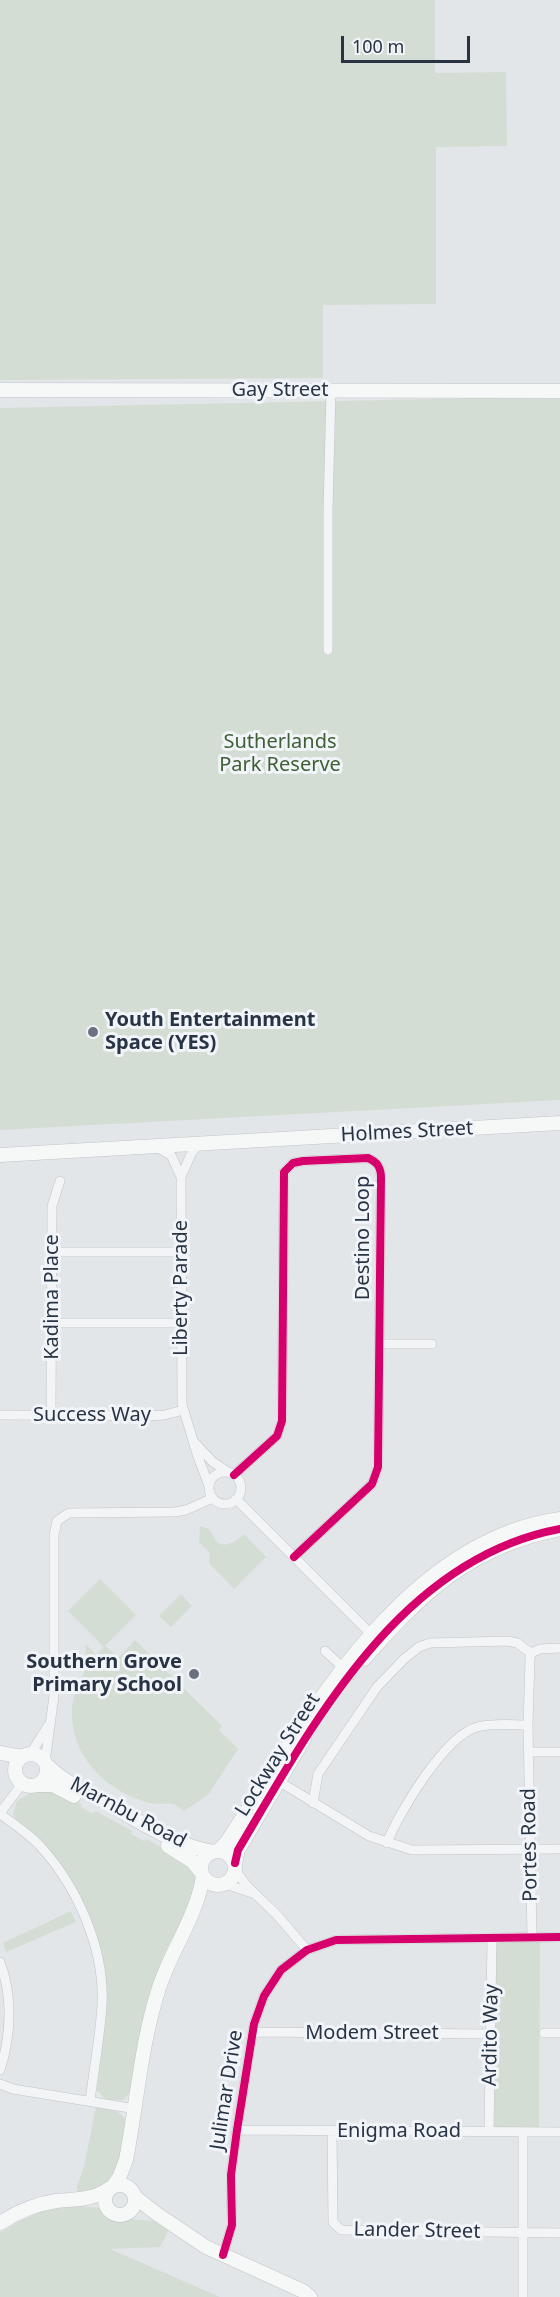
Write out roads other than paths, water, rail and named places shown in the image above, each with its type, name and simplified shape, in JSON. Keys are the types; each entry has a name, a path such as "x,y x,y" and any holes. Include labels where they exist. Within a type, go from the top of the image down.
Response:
{"street":[{"name":"Gay Street","path":"0,390 560,391"},
{"path":"328,650 331,390"},
{"name":"Holmes Street","path":"0,1155 560,1123"},
{"name":"Holmes Street","path":"84,1149 143,1139 224,1136 253,1139"},
{"path":"181,1177 192,1152 200,1143"},
{"name":"Liberty Parade","path":"153,1147 167,1151 171,1155 181,1177 183,1410 196,1454 209,1486"},
{"name":"Destino Loop","path":"232,1474 277,1436 282,1421 284,1172 293,1162 368,1158 379,1165 381,1178 378,1467 372,1484 294,1557"},
{"name":"Kadima Place","path":"51,1415 52,1206 60,1181"},
{"path":"52,1252 181,1252"},
{"path":"52,1323 181,1323"},
{"path":"380,1344 432,1344"},
{"name":"Success Way","path":"0,1415 162,1415 183,1410"},
{"name":"Liberty Parade","path":"194,1442 213,1462 232,1474"},
{"path":"0,1763 6,1765 19,1779 33,1786 45,1779 54,1696 54,1536 57,1521 69,1514 175,1512 186,1510 213,1498 227,1503 236,1499 240,1486 232,1474 223,1472 216,1475 209,1486 213,1498"},
{"path":"236,1499 376,1638"},
{"name":"Lockway Street","path":"235,1867 238,1850 307,1719 417,1587 462,1554 523,1527 560,1519"},
{"name":"Lockway Street","path":"376,1638 423,1596 459,1568 515,1540 560,1529"},
{"path":"313,1803 318,1774 377,1687 394,1668 419,1647 430,1643 508,1641 517,1643 531,1653 540,1648 560,1648"},
{"path":"325,1651 347,1672"},
{"name":"Portes Road","path":"531,1653 528,1725 532,1938"},
{"path":"50,1722 33,1750 16,1765 19,1779 0,1814 28,1835 48,1855 78,1902 89,1931 99,1968 102,2004 90,2101"},
{"path":"387,1843 395,1822 415,1791 460,1736 479,1726 528,1725"},
{"path":"530,1752 560,1752"},
{"path":"0,1753 37,1755 46,1763"},
{"name":"Marnbu Road","path":"46,1763 64,1780 162,1833 189,1847 215,1852"},
{"path":"275,1778 369,1836 412,1850 560,1849"},
{"name":"Lockway Street","path":"215,1852 227,1842 275,1778"},
{"name":"Marnbu Road","path":"38,1785 50,1784 59,1787 186,1856 202,1874"},
{"path":"157,2214 128,2213 118,2216 109,2211 105,2196 119,2178 126,2160 149,2020 169,1960 195,1906 203,1860 215,1852 230,1856 235,1867 257,1896 277,1915 306,1950"},
{"path":"195,1906 234,1876 235,1867"},
{"path":"202,1874 209,1883 257,1896"},
{"name":"Julimar Drive","path":"223,2255 232,2225 231,2175 253,2032 264,1996 281,1970 306,1950 336,1940 560,1937"},
{"name":"Ardito Way","path":"489,2132 492,1938"},
{"path":"0,1962 10,2019 0,2070"},
{"name":"Modem Street","path":"253,2032 491,2034"},
{"path":"544,2032 560,2033"},
{"path":"0,2084 13,2089 136,2109"},
{"name":"Enigma Road","path":"237,2130 560,2132"},
{"name":"Lander Street","path":"332,2130 333,2222 341,2230 560,2233"},
{"path":"523,2132 523,2297"},
{"path":"126,2160 134,2206 128,2213"},
{"path":"0,2223 30,2207 55,2201 85,2199 120,2185 157,2214 206,2247 303,2291 310,2297"},
{"path":"85,2199 106,2206"}],"place":[{"name":"Youth Entertainment Space (YES)","path":"93,1032"},
{"name":"Southern Grove Primary School","path":"194,1674"}],"park label":[{"name":"Sutherlands Park Reserve","path":"280,754"}]}
